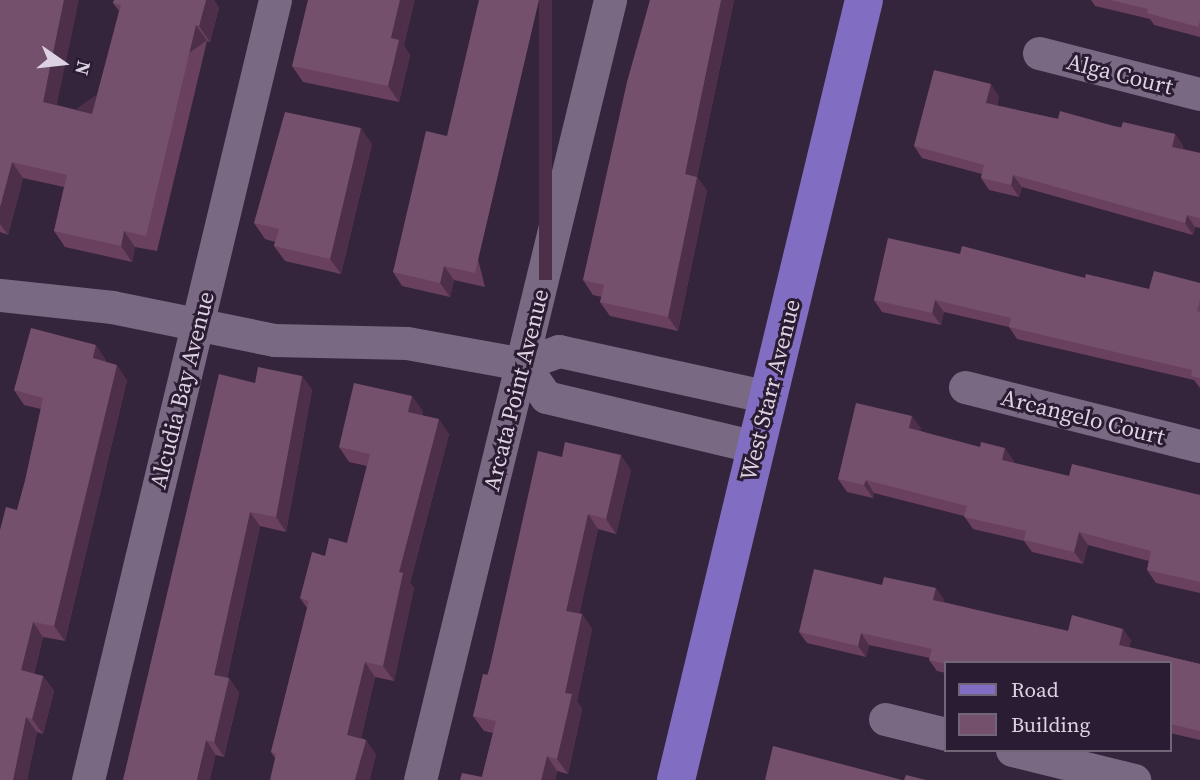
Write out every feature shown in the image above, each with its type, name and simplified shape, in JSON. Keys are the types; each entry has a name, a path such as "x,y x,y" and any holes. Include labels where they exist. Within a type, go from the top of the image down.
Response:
{"main road":[{"name":"West Starr Avenue","path":"676,780 864,0"}],"street":[{"name":"Alcudia Bay Avenue","path":"88,780 275,0"},
{"name":"Arcata Point Avenue","path":"420,780 610,0"},
{"name":"Alga Court","path":"1039,53 1200,94"},
{"path":"0,295 112,307 274,340 407,343 523,363 559,351 768,397"},
{"path":"523,363 546,397 756,447"},
{"path":"629,417 641,368"},
{"name":"Arcangelo Court","path":"965,387 1200,446"},
{"path":"885,719 944,734"},
{"path":"1020,752 1134,780"}],"building":[{"path":"0,0 64,0 43,102 92,114 121,5 113,3 114,0 206,0 199,26 196,25 146,236 124,231 121,246 54,231 67,175 12,162 0,207"},
{"path":"308,0 400,0 391,38 399,40 388,86 292,66"},
{"path":"479,0 539,0 475,273 444,266 440,283 393,272 426,131 447,136"},
{"path":"650,0 721,0 685,174 697,177 668,317 600,302 604,285 583,280 627,82"},
{"path":"1110,0 1200,0 1200,21 1198,27 1147,13 1148,9"},
{"path":"934,70 991,84 986,103 1058,119 1060,111 1121,128 1123,122 1175,134 1172,147 1200,153 1200,218 1187,215 1185,223 1013,175 1011,185 981,178 984,165 914,146"},
{"path":"285,112 361,128 330,259 274,246 279,229 254,223"},
{"path":"888,238 960,254 962,246 1085,278 1086,274 1149,289 1154,271 1200,283 1197,311 1200,312 1200,378 1191,376 1192,370 1009,327 1011,318 935,300 932,313 874,300"},
{"path":"31,328 96,345 93,358 117,365 54,626 33,622 21,670 43,676 32,719 26,717 13,780 0,780 0,530 6,507 17,510 43,398 14,390"},
{"path":"258,367 302,376 276,517 250,512 214,675 229,678 214,742 206,740 197,780 123,780 219,374 255,383"},
{"path":"354,383 412,396 408,412 439,419 399,572 403,573 383,666 365,662 347,735 366,740 355,780 270,780 276,754 271,752 309,601 300,598 312,552 325,556 329,538 347,543 370,454 339,447"},
{"path":"856,403 912,416 909,428 980,447 981,442 1005,448 1002,460 1069,476 1072,464 1200,495 1200,582 1147,570 1151,551 1079,532 1074,552 1024,540 1026,531 964,517 967,506 866,480 864,485 838,479"},
{"path":"565,442 621,455 606,519 588,514 566,611 582,614 565,693 572,694 557,759 547,756 541,780 460,780 462,773 482,777 496,721 473,716 483,674 488,675 538,451 562,457"},
{"path":"814,569 882,585 884,577 936,588 933,600 1068,631 1072,615 1123,629 1119,645 1200,664 1200,731 1172,724 1172,661 944,661 944,664 929,660 932,649 861,633 858,646 799,632"},
{"path":"773,746 902,780 765,780"},
{"path":"906,775 926,780 904,780"}]}
